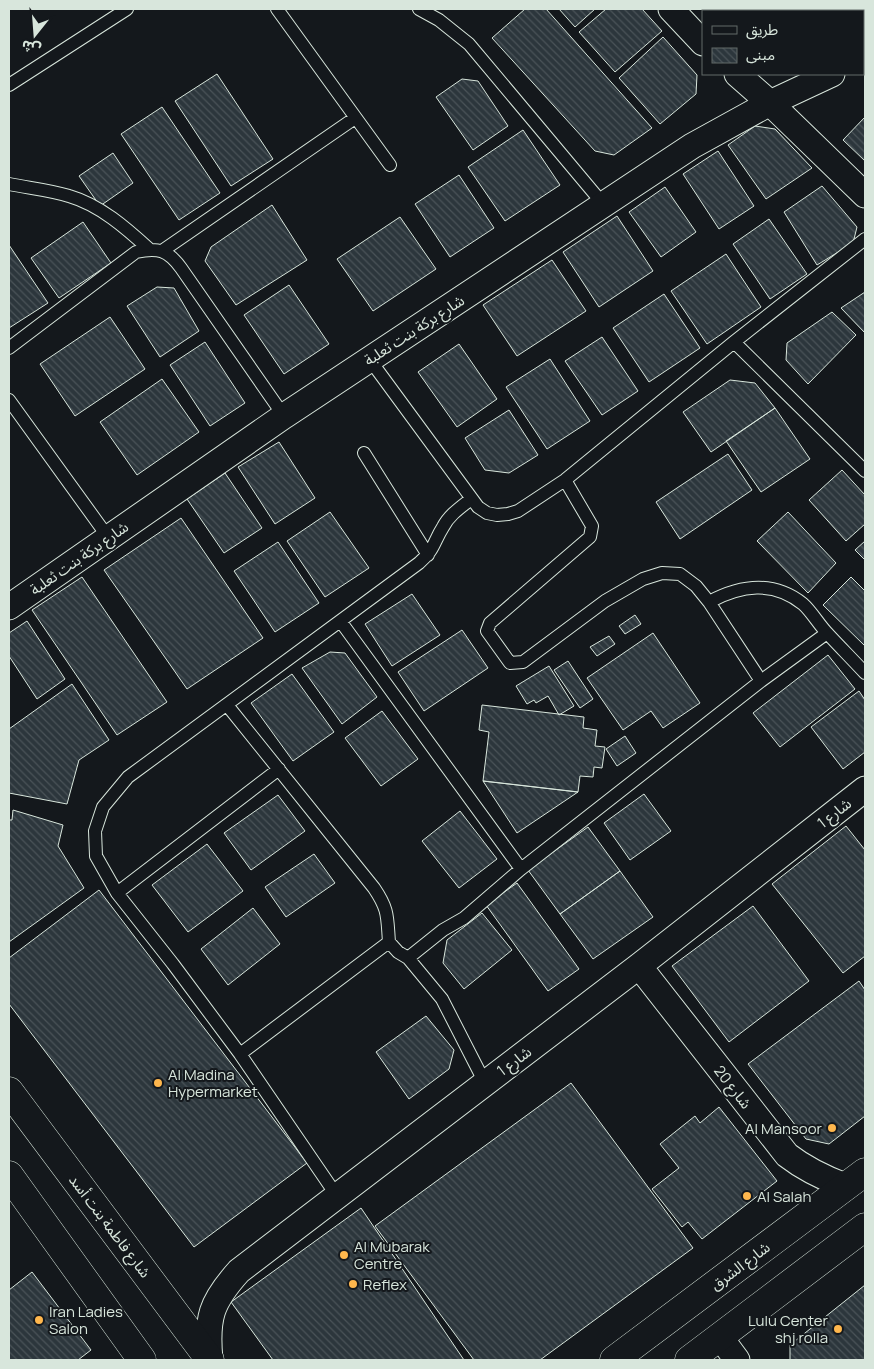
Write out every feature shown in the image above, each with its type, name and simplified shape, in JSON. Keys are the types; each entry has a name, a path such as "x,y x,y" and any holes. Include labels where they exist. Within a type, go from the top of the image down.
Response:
{"street":[{"path":"671,9 702,42"},
{"path":"738,75 770,103 865,195"},
{"name":"شارع بركة بنت ثعلبة","path":"9,607 284,416 692,146 770,103 830,75"},
{"name":"شارع 1","path":"210,1360 208,1336 212,1312 222,1289 239,1271 640,966 865,789"},
{"name":"شارع 20","path":"640,966 787,1155 802,1167 820,1176 855,1179"},
{"name":"شارع فاطمة بنت أسد","path":"9,1091 210,1360"},
{"path":"9,1175 142,1360"},
{"name":"شارع الشرق","path":"614,1360 855,1179"},
{"path":"690,1360 865,1227"},
{"path":"720,1338 737,1360"}],"lane":[{"path":"9,85 127,9"},
{"path":"277,9 390,165"},
{"path":"419,9 440,20 469,44 604,205"},
{"path":"162,251 355,118"},
{"path":"9,184 70,196 112,218 149,249"},
{"path":"370,360 478,507 487,513 497,515 508,514 518,511 565,480 734,342 865,239"},
{"path":"9,348 136,252 149,249 162,251 173,257 284,416"},
{"path":"734,342 865,471"},
{"path":"9,400 13,415 108,537"},
{"path":"364,453 428,555"},
{"path":"565,480 592,526 590,537 490,623 487,631 510,663 523,662 606,601 643,579 662,573 680,574 696,586 709,602 761,680"},
{"path":"337,1196 240,1054 117,893 96,856 95,831 103,807 128,777 341,622 428,555 448,519 471,499"},
{"path":"709,602 727,592 747,587 767,588 786,594 804,605 827,633 865,673"},
{"path":"341,622 522,869"},
{"path":"408,958 444,930 464,918 522,869 761,680 827,633"},
{"path":"227,705 279,768 382,900 387,913 389,942 398,952 408,958 442,999 485,1083"},
{"path":"117,893 279,768"},
{"path":"240,1054 389,942"}],"building":[{"path":"525,9 546,9 652,128 614,155 595,151 492,38"},
{"path":"559,9 595,9 575,27"},
{"path":"606,9 642,9 662,31 615,72 579,32"},
{"path":"852,9 855,10 828,10"},
{"path":"663,37 697,75 696,94 660,124 619,78"},
{"path":"217,74 273,159 231,186 175,101"},
{"path":"462,79 478,81 508,126 473,150 436,97"},
{"path":"162,107 220,193 179,220 121,134"},
{"path":"865,117 865,161 843,140"},
{"path":"755,126 775,129 812,168 766,199 728,145"},
{"path":"523,130 560,185 505,221 468,167"},
{"path":"718,151 754,206 719,229 683,174"},
{"path":"113,153 133,183 100,206 79,176"},
{"path":"459,175 494,228 450,257 415,204"},
{"path":"822,186 857,227 853,243 817,265 784,212"},
{"path":"665,187 696,232 661,257 629,212"},
{"path":"272,205 307,260 236,305 205,261 211,247"},
{"path":"617,216 653,271 599,307 563,252"},
{"path":"400,217 436,269 373,311 337,259"},
{"path":"769,219 807,274 770,299 733,244"},
{"path":"83,222 111,263 59,298 31,258"},
{"path":"9,245 48,303 9,328"},
{"path":"726,254 761,307 707,344 671,291"},
{"path":"552,260 586,311 517,356 483,305"},
{"path":"289,285 329,344 284,374 244,315"},
{"path":"157,287 174,288 199,331 160,357 127,306"},
{"path":"865,292 865,333 841,308"},
{"path":"664,294 700,348 649,382 613,328"},
{"path":"832,312 856,335 808,384 786,360 787,343"},
{"path":"110,317 145,369 75,416 40,364"},
{"path":"602,337 638,391 602,415 565,361"},
{"path":"205,342 245,403 210,426 170,365"},
{"path":"459,344 497,399 457,427 418,372"},
{"path":"550,359 590,421 547,449 506,387"},
{"path":"162,379 199,432 137,475 100,422"},
{"path":"730,380 755,383 775,408 711,452 683,412"},
{"path":"775,408 810,459 761,492 726,441"},
{"path":"509,410 538,455 509,473 485,470 465,438"},
{"path":"279,442 315,498 275,524 238,467"},
{"path":"728,454 752,490 680,539 656,502"},
{"path":"842,470 865,495 865,524 846,541 809,500"},
{"path":"225,473 262,528 224,553 187,499"},
{"path":"330,512 369,568 325,597 287,541"},
{"path":"788,512 836,563 808,593 757,541"},
{"path":"181,518 263,638 187,689 104,570"},
{"path":"865,541 865,560 855,550"},
{"path":"278,542 319,603 275,632 234,571"},
{"path":"82,577 167,702 117,735 32,610"},
{"path":"851,577 865,591 865,646 823,605"},
{"path":"412,594 440,635 392,666 365,624"},
{"path":"635,615 641,624 625,634 619,626"},
{"path":"27,621 65,679 37,699 9,656 9,633"},
{"path":"462,630 488,668 424,711 398,672"},
{"path":"653,633 700,703 663,728 651,711 623,730 587,678"},
{"path":"609,636 615,644 597,656 590,647"},
{"path":"330,652 345,653 377,697 342,724 302,668"},
{"path":"828,655 855,689 780,747 753,713"},
{"path":"568,661 593,699 580,708 554,670"},
{"path":"549,666 574,706 559,715 548,696 536,703 534,700 527,704 516,686"},
{"path":"292,674 334,732 293,761 251,703"},
{"path":"72,684 109,740 79,760 67,804 9,793 9,729"},
{"path":"859,691 865,700 865,752 843,769 811,727"},
{"path":"482,705 584,717 583,728 597,730 595,746 605,747 602,768 594,767 593,777 580,776 578,792 483,781 489,732 479,730"},
{"path":"382,711 418,759 381,786 345,738"},
{"path":"625,736 636,753 617,766 606,749"},
{"path":"483,781 578,792 517,833"},
{"path":"644,794 671,831 630,860 604,823"},
{"path":"278,795 305,831 251,870 224,833"},
{"path":"13,810 63,825 58,846 84,888 9,942 9,820 12,820"},
{"path":"460,811 497,859 459,888 422,841"},
{"path":"846,826 865,850 865,956 843,973 772,884"},
{"path":"588,827 620,871 560,914 528,870"},
{"path":"207,844 243,891 188,932 152,885"},
{"path":"314,854 335,883 286,917 265,887"},
{"path":"620,871 653,917 593,959 560,914"},
{"path":"517,883 579,969 548,991 486,905"},
{"name":"Al Madina Hypermarket","path":"99,890 307,1163 194,1247 9,1004 9,958"},
{"path":"753,906 809,981 729,1042 672,966"},
{"path":"253,908 280,944 228,985 201,949"},
{"path":"482,913 512,950 464,989 443,963 447,940"},
{"path":"859,981 865,990 865,1116 829,1144 806,1139 748,1064"},
{"path":"426,1016 454,1050 449,1069 409,1099 376,1052"},
{"path":"571,1083 693,1248 540,1360 474,1360 375,1226"},
{"path":"719,1107 777,1181 702,1239 688,1222 682,1227 652,1189 679,1168 660,1144 695,1116 700,1123"},
{"name":"Al Mubarak Centre","path":"361,1208 464,1360 273,1360 231,1302"},
{"name":"Iran Ladies Salon","path":"32,1272 91,1350 78,1360 9,1360 9,1290"},
{"name":"Lulu Center shj rolla","path":"865,1285 865,1360 790,1360 790,1345"}],"place":[{"name":"Al Madina Hypermarket","path":"158,1083"},
{"name":"Al Mansoor","path":"832,1128"},
{"name":"Al Salah","path":"747,1196"},
{"name":"Al Mubarak Centre","path":"344,1255"},
{"name":"Reflex","path":"353,1284"},
{"name":"Iran Ladies Salon","path":"39,1320"},
{"name":"Lulu Center shj rolla","path":"838,1329"}]}
